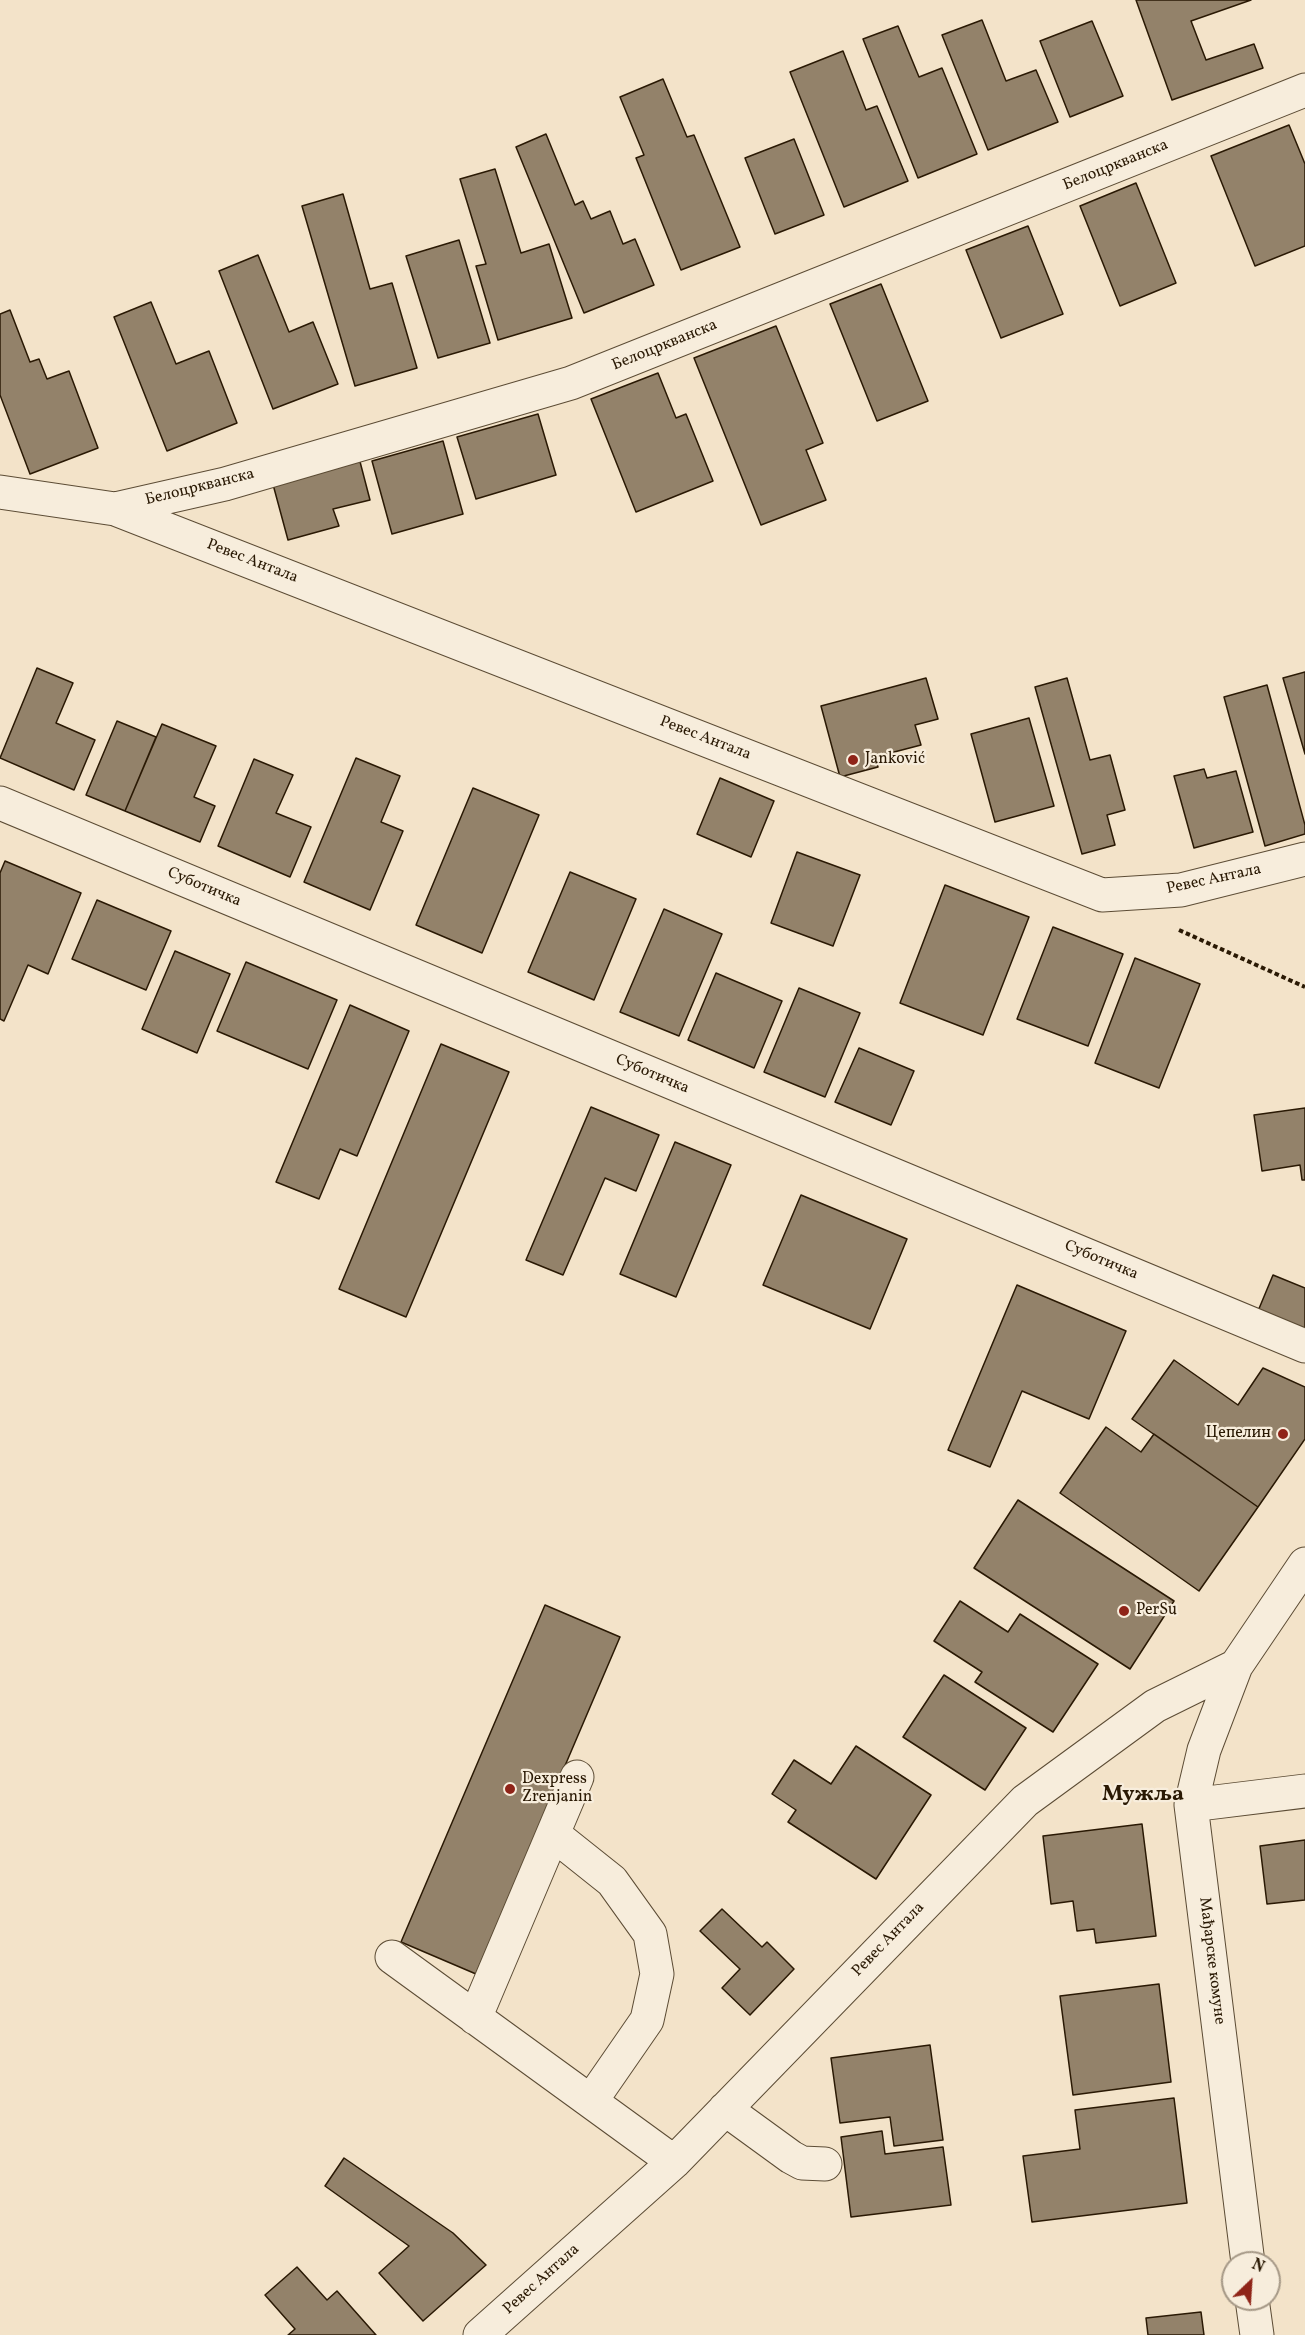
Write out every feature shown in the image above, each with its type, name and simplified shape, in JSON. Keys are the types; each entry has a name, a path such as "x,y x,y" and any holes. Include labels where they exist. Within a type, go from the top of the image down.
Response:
{"street":[{"name":"Белоцркванска","path":"0,492 115,509 225,484 571,383 1305,90"},
{"name":"Ревес Антала","path":"115,509 1102,895 1181,890 1305,859"},
{"name":"Суботичка","path":"0,803 1305,1346"},
{"name":"Ревес Антала","path":"480,2335 674,2162 1025,1801 1155,1706 1236,1666 1305,1564"},
{"name":"Мађарске комуне","path":"1236,1666 1204,1750 1191,1805 1247,2251"},
{"path":"475,2018 577,1777"},
{"path":"1191,1805 1305,1791"},
{"path":"553,1834 612,1881 650,1934 657,1974 647,2020 591,2101"},
{"path":"392,1957 674,2162"},
{"path":"725,2109 791,2157 802,2163 825,2164"},
{"path":"1254,2311 1257,2335"}],"path":[{"path":"1177,929 1305,987"}],"building":[{"path":"1136,0 1251,0 1191,21 1206,60 1254,44 1263,68 1172,100"},
{"path":"982,20 1006,81 1036,70 1058,122 988,150 942,35"},
{"path":"1092,21 1123,96 1070,117 1040,41"},
{"path":"898,26 919,77 942,68 977,154 918,178 863,39"},
{"path":"843,51 866,110 877,106 908,181 844,207 790,72"},
{"path":"663,79 687,137 694,135 740,247 681,270 636,158 644,155 620,97"},
{"path":"1289,125 1305,164 1305,246 1255,266 1211,156"},
{"path":"546,134 575,205 583,201 591,219 610,211 623,244 635,239 654,285 584,313 516,147"},
{"path":"794,139 824,215 775,234 745,158"},
{"path":"495,169 521,253 549,244 572,318 498,340 476,266 486,264 460,179"},
{"path":"1136,183 1176,283 1120,306 1080,206"},
{"path":"343,194 370,289 392,283 417,368 355,386 302,206"},
{"path":"1028,226 1063,314 1001,338 966,250"},
{"path":"459,240 490,343 438,358 406,256"},
{"path":"258,255 289,332 313,322 338,384 273,409 219,271"},
{"path":"881,284 928,401 877,421 830,304"},
{"path":"151,302 176,364 209,351 237,423 167,451 114,317"},
{"path":"10,310 30,362 39,359 47,379 69,371 98,448 30,474 0,395 0,314"},
{"path":"776,326 823,443 806,450 826,500 761,525 694,358"},
{"path":"658,373 676,418 686,414 713,481 636,512 591,399"},
{"path":"538,414 556,475 476,499 457,437"},
{"path":"443,441 463,514 392,534 372,461"},
{"path":"358,454 370,500 333,509 339,526 288,540 271,477"},
{"path":"37,668 73,683 56,723 95,740 74,790 0,758"},
{"path":"1305,672 1305,754 1283,678"},
{"path":"926,678 938,719 915,725 921,745 875,757 878,767 840,777 821,706"},
{"path":"1067,678 1090,760 1110,755 1125,810 1107,815 1115,845 1082,854 1035,687"},
{"path":"1267,685 1305,825 1305,834 1265,846 1224,697"},
{"path":"1029,718 1054,806 995,822 971,734"},
{"path":"117,721 156,737 125,811 86,795"},
{"path":"162,724 216,746 194,797 215,806 200,842 125,811"},
{"path":"356,758 400,776 381,822 403,831 370,910 304,882"},
{"path":"254,759 293,775 276,813 311,827 290,877 218,846"},
{"path":"1204,769 1207,778 1236,771 1253,832 1194,848 1174,776"},
{"path":"720,778 774,801 751,857 697,834"},
{"path":"473,788 539,815 482,953 416,925"},
{"path":"797,852 860,875 833,946 771,923"},
{"path":"5,861 81,893 48,974 28,965 4,1021 0,1019 0,873"},
{"path":"570,872 636,899 594,1000 528,972"},
{"path":"945,885 1029,917 983,1035 900,1003"},
{"path":"97,900 171,931 146,990 72,959"},
{"path":"664,909 722,934 679,1036 620,1012"},
{"path":"1053,927 1123,954 1088,1046 1017,1019"},
{"path":"175,951 230,974 197,1053 142,1029"},
{"path":"1135,958 1200,984 1159,1088 1095,1063"},
{"path":"246,962 337,1000 308,1069 217,1031"},
{"path":"716,973 782,1001 754,1068 688,1040"},
{"path":"799,988 860,1013 825,1097 764,1072"},
{"path":"350,1005 409,1031 357,1156 340,1149 319,1199 276,1182"},
{"path":"441,1044 509,1072 406,1317 339,1289"},
{"path":"859,1048 914,1071 891,1125 835,1102"},
{"path":"591,1107 659,1135 636,1191 605,1178 563,1275 526,1260"},
{"path":"1305,1108 1305,1180 1302,1180 1300,1165 1262,1171 1254,1115"},
{"path":"675,1142 731,1165 676,1297 620,1274"},
{"path":"801,1195 907,1239 870,1329 763,1285"},
{"path":"1273,1275 1305,1288 1305,1331 1258,1311"},
{"path":"1017,1285 1126,1331 1089,1419 1022,1391 990,1467 948,1450"},
{"path":"1174,1360 1238,1405 1263,1368 1305,1387 1305,1439 1258,1507 1132,1419"},
{"path":"1106,1427 1141,1452 1154,1434 1258,1507 1199,1591 1060,1493"},
{"path":"1018,1500 1174,1601 1130,1669 974,1568"},
{"path":"960,1601 1008,1632 1020,1614 1098,1664 1053,1732 975,1682 982,1672 934,1641"},
{"name":"Dexpress Zrenjanin","path":"545,1605 620,1637 476,1974 401,1942"},
{"path":"944,1675 1026,1728 985,1790 903,1737"},
{"path":"856,1746 931,1795 876,1879 788,1822 796,1810 772,1794 794,1760 831,1784"},
{"path":"1142,1824 1156,1936 1096,1943 1094,1929 1077,1931 1073,1901 1051,1904 1043,1836"},
{"path":"1305,1840 1305,1900 1267,1904 1260,1846"},
{"path":"722,1909 762,1947 767,1942 794,1969 750,2015 722,1988 740,1969 700,1931"},
{"path":"1159,1984 1171,2082 1073,2095 1060,1996"},
{"path":"930,2045 943,2140 894,2146 890,2117 840,2123 831,2058"},
{"path":"1174,2098 1187,2203 1032,2222 1023,2156 1080,2149 1075,2110"},
{"path":"882,2131 885,2154 943,2147 951,2205 851,2217 841,2137"},
{"path":"344,2158 453,2233 486,2265 423,2321 379,2273 409,2246 325,2186"},
{"path":"297,2267 327,2300 337,2291 376,2335 288,2335 295,2329 265,2295"},
{"path":"1201,2312 1204,2335 1148,2335 1146,2318"}],"place":[{"name":"Janković","path":"853,760"},
{"name":"Цепелин","path":"1283,1434"},
{"name":"PerSu","path":"1124,1611"},
{"name":"Dexpress Zrenjanin","path":"510,1789"}],"district":[{"name":"Мужља","path":"1143,1796"}]}
